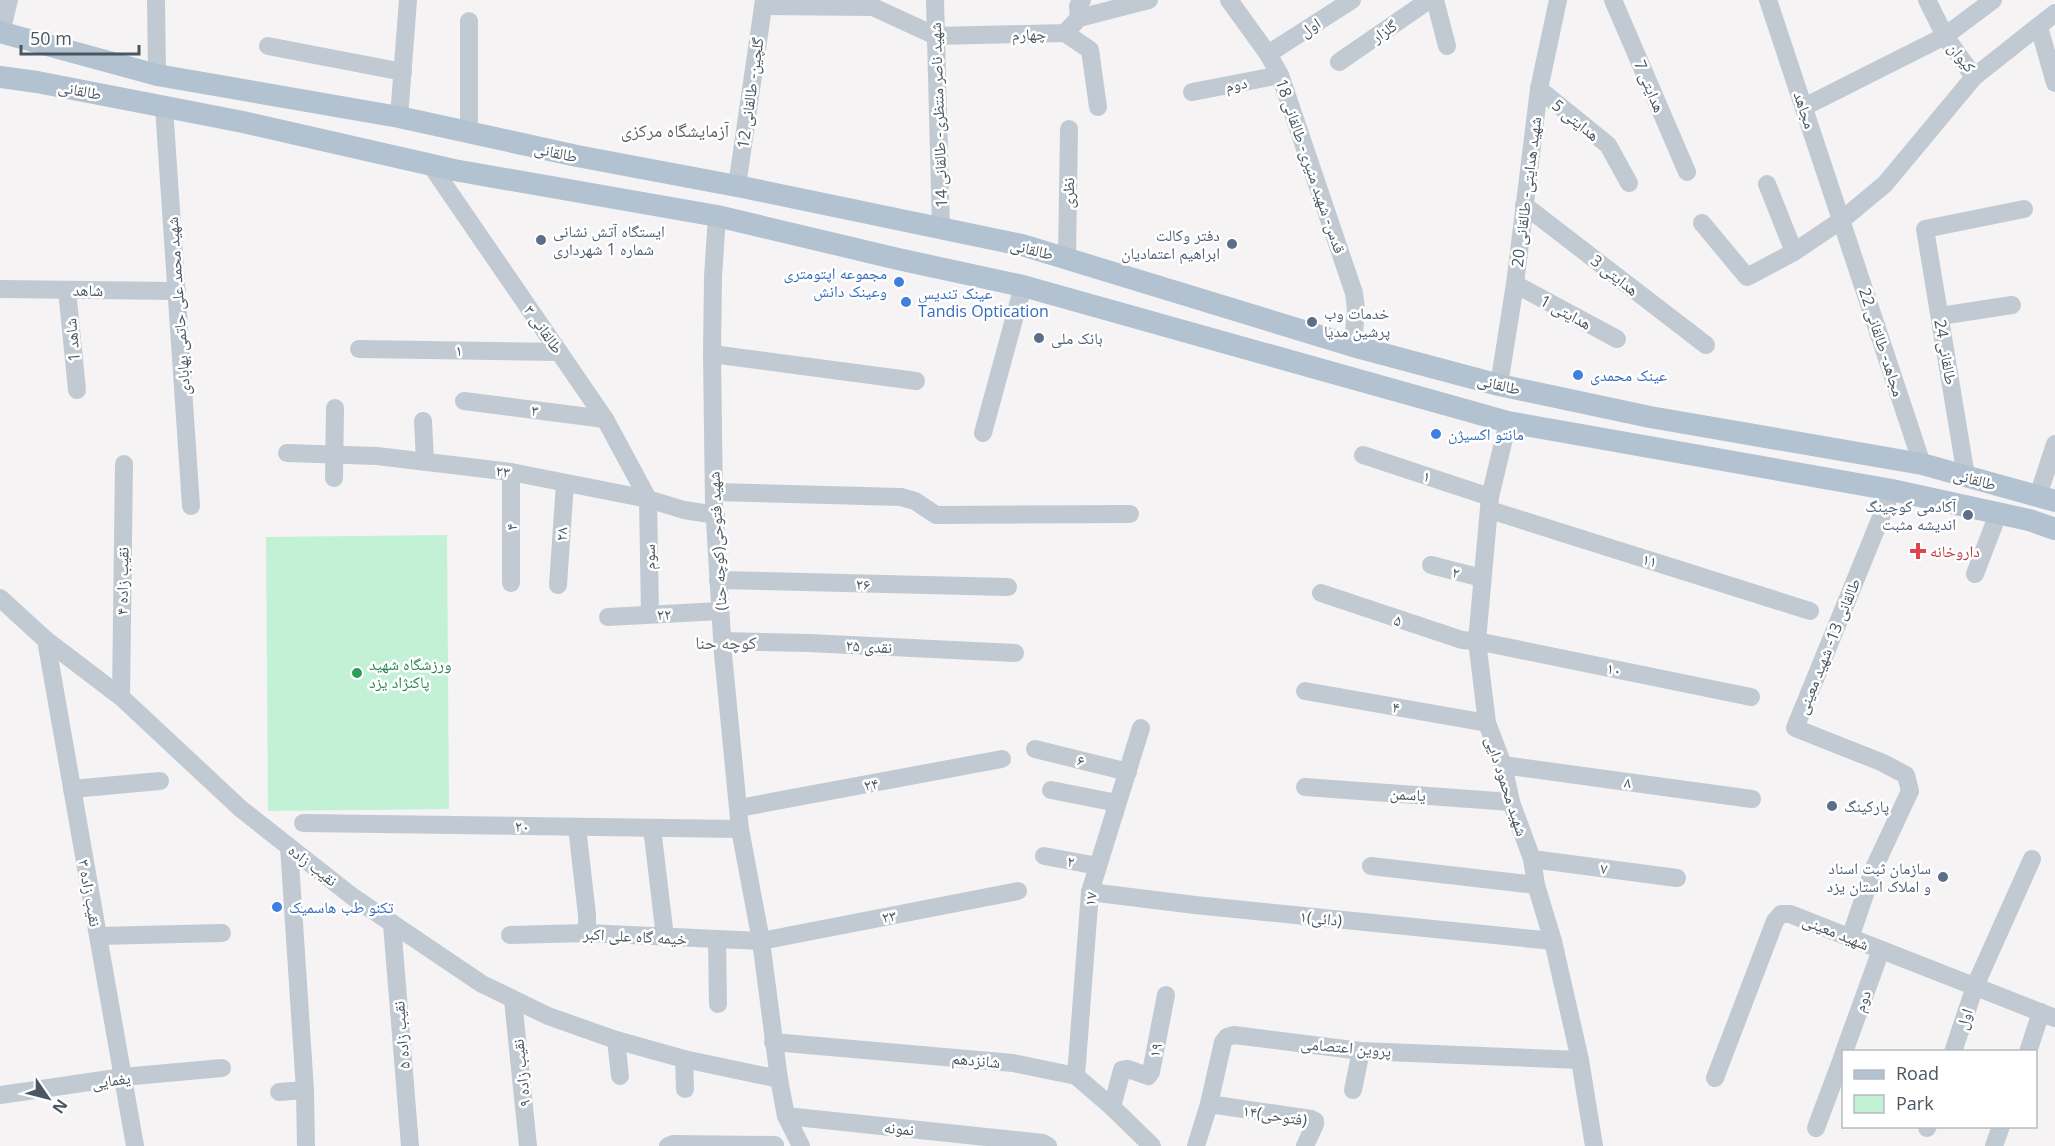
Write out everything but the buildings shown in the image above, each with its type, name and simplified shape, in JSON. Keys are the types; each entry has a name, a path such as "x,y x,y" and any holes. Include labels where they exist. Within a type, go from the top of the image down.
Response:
{"main road":[{"name":"طالقانی","path":"0,33 157,75 399,117 581,157 737,186 1022,246 1353,346 1499,385 1650,417 1922,464 2046,499"},
{"name":"طالقانی","path":"0,77 37,82 243,122 430,164 717,216 887,257 1023,286 1508,422 1892,490 2055,528"},
{"path":"0,85 37,82"}],"street":[{"path":"0,33 9,0"},
{"path":"156,0 157,75"},
{"path":"399,117 408,0"},
{"name":"شهید ناصر منتظری- طالقانی 14","path":"935,0 941,229"},
{"name":"چهارم","path":"936,36 1065,33 1080,9 1149,0"},
{"name":"قدس- شهید منیری- طالقانی 18","path":"1229,0 1268,54 1280,75 1354,293 1356,309 1353,346"},
{"name":"اول","path":"1268,54 1352,0"},
{"name":"گلزار","path":"1339,62 1429,0"},
{"path":"1435,0 1447,46"},
{"name":"شهید هدایتی- طالقانی 20","path":"1499,385 1515,284 1539,89 1558,0"},
{"name":"هدایتی 7","path":"1614,0 1687,172"},
{"name":"مجاهد","path":"1768,0 1843,219"},
{"path":"1804,107 1945,36 1927,0"},
{"name":"کیوان","path":"1993,0 1945,36 1974,77 2055,14"},
{"path":"763,3 874,4 936,36"},
{"name":"گلچین- طالقانی 12","path":"737,186 763,3"},
{"path":"469,133 470,21"},
{"path":"2039,27 2055,83"},
{"path":"1065,33 1090,50 1098,107"},
{"path":"268,46 403,72"},
{"name":"دوم","path":"1192,92 1280,75"},
{"path":"1701,223 1747,277 1794,252 1843,219 1885,184 1974,77"},
{"name":"هدایتی 5","path":"1539,89 1608,145 1629,183"},
{"name":"شهید محمد علی حاتمی بهابادی","path":"164,107 191,506"},
{"name":"نظری","path":"1067,258 1070,129"},
{"name":"طالقانی ۳","path":"430,164 605,419 648,499"},
{"path":"1767,184 1794,252"},
{"name":"هدایتی 3","path":"1524,205 1706,345"},
{"name":"طالقانی 24","path":"1966,476 1925,229 2024,209"},
{"name":"(کوچه حنا)شهید فتوحی","path":"717,216 712,354 714,492 720,611 740,829 761,941 773,1042 786,1116 801,1146"},
{"name":"مجاهد- طالقانی 22","path":"1843,219 1922,464"},
{"name":"هدایتی 1","path":"1515,284 1617,339"},
{"path":"983,433 1023,286"},
{"name":"شاهد","path":"0,289 177,291"},
{"name":"شاهد 1","path":"67,290 77,390"},
{"path":"1940,316 2012,305"},
{"name":"۱","path":"359,349 560,352"},
{"path":"712,354 916,381"},
{"name":"۳","path":"464,401 605,419"},
{"path":"334,478 335,408"},
{"path":"423,421 425,461"},
{"name":"شهید محمود دایی","path":"1508,422 1490,503 1477,641 1486,723 1503,765 1511,802 1532,859 1536,885 1553,941 1580,1060 1594,1146"},
{"path":"2046,499 2055,444"},
{"name":"۲۳","path":"287,453 376,456 511,472 716,515"},
{"name":"۱","path":"1363,455 1490,503"},
{"name":"نقیب زاده ۴","path":"121,697 123,464"},
{"name":"۴","path":"511,472 511,583"},
{"name":"۲۸","path":"558,585 565,483"},
{"name":"طالقانی 13- شهید معینی","path":"1850,938 1874,868 1910,791 1906,775 1881,762 1795,728 1892,490"},
{"path":"714,492 902,497 915,501 936,515 1130,514"},
{"name":"سوم","path":"648,499 650,614"},
{"name":"۱۱","path":"1490,503 1810,611"},
{"path":"1975,574 1998,514"},
{"name":"۲","path":"1431,565 1482,578"},
{"name":"۲۶","path":"718,580 1008,587"},
{"name":"۵","path":"1321,593 1447,636 1477,641"},
{"name":"نقیب زاده","path":"0,598 46,640 121,697 241,809 353,897 483,984 548,1016 616,1040 684,1059 779,1079"},
{"name":"۲۲","path":"608,617 720,611"},
{"name":"نقیب زاده ۳","path":"46,640 135,1146"},
{"name":"۲۵ نقدی","path":"723,640 1015,653"},
{"name":"۱۰","path":"1477,641 1751,697"},
{"name":"۴","path":"1305,691 1486,723"},
{"name":"۱۷","path":"1076,1076 1090,892 1141,728"},
{"name":"۶","path":"1035,749 1128,772"},
{"name":"۲۴","path":"739,808 1002,759"},
{"name":"۸","path":"1503,765 1752,799"},
{"path":"72,789 160,781"},
{"name":"یاسمن","path":"1305,787 1511,802"},
{"path":"1051,790 1117,803"},
{"name":"۲۰","path":"303,824 740,829"},
{"path":"577,827 587,933"},
{"path":"652,828 665,937"},
{"path":"289,847 305,1090 306,1146"},
{"name":"۲","path":"1044,856 1098,866"},
{"name":"۷","path":"1532,859 1677,878"},
{"name":"اول","path":"1954,1050 1975,986 2032,859"},
{"path":"1371,866 1536,885"},
{"name":"۲۳","path":"761,941 1018,891"},
{"name":"۱(دائی)","path":"1090,892 1195,905 1553,941"},
{"name":"شهید معینی","path":"1716,1078 1775,921 1781,914 1790,914 2048,1015"},
{"name":"نقیب زاده ۵","path":"392,924 410,1146"},
{"path":"98,936 222,933"},
{"name":"خیمه گاه علی اکبر","path":"510,936 587,933 761,941"},
{"path":"717,939 718,1004"},
{"name":"دوم","path":"1845,1050 1881,950"},
{"name":"۱۹","path":"1112,1107 1122,1070 1128,1069 1148,1076 1151,1072 1166,995"},
{"name":"نقیب زاده ۹","path":"513,1000 528,1146"},
{"path":"2029,1050 2048,1015"},
{"name":"پروین اعتصامی","path":"1196,1146 1209,1104 1223,1042 1227,1037 1234,1035 1361,1051 1580,1060"},
{"path":"616,1040 620,1076"},
{"name":"شانزدهم","path":"773,1042 1013,1063 1076,1076 1152,1146"},
{"path":"1353,1090 1361,1051"},
{"name":"دوم","path":"1816,1128 1842,1057"},
{"path":"684,1059 685,1089"},
{"name":"یغمایی","path":"0,1095 123,1077 222,1068"},
{"path":"279,1092 305,1090"},
{"name":"۱۴(فتوحی)","path":"1209,1104 1315,1121 1305,1146"},
{"path":"668,1146 673,1144 775,1145 786,1116"},
{"name":"نمونه","path":"786,1116 1042,1143 1048,1146"},
{"path":"1994,1146 2000,1128"}],"green space":[{"name":"ورزشگاه شهید پاکنژاد یزد","path":"447,535 449,809 268,811 266,537"}],"place":[{"name":"ایستگاه آتش نشانی شماره 1 شهرداری","path":"541,240"},
{"name":"دفتر وکالت ابراهیم اعتمادیان","path":"1232,244"},
{"name":"مجموعه اپتومتری وعینک دانش","path":"899,282"},
{"name":"عینک تندیس Tandis Optication","path":"906,302"},
{"name":"خدمات وب پرشین مدیا","path":"1312,322"},
{"name":"بانک ملی","path":"1039,338"},
{"name":"عینک محمدی","path":"1578,375"},
{"name":"مانتو اكسيژن","path":"1436,434"},
{"name":"آکادمی کوچینگ اندیشه مثبت","path":"1968,515"},
{"name":"داروخانه","path":"1918,551"},
{"name":"ورزشگاه شهید پاکنژاد یزد","path":"357,673"},
{"name":"پارکینگ","path":"1832,806"},
{"name":"سازمان ثبت اسناد و املاک استان یزد","path":"1943,877"},
{"name":"تکنو طب هاسمیک","path":"277,907"}],"district":[{"name":"آزمایشگاه مرکزی","path":"675,131"},
{"name":"کوچه حنا","path":"726,643"}]}
